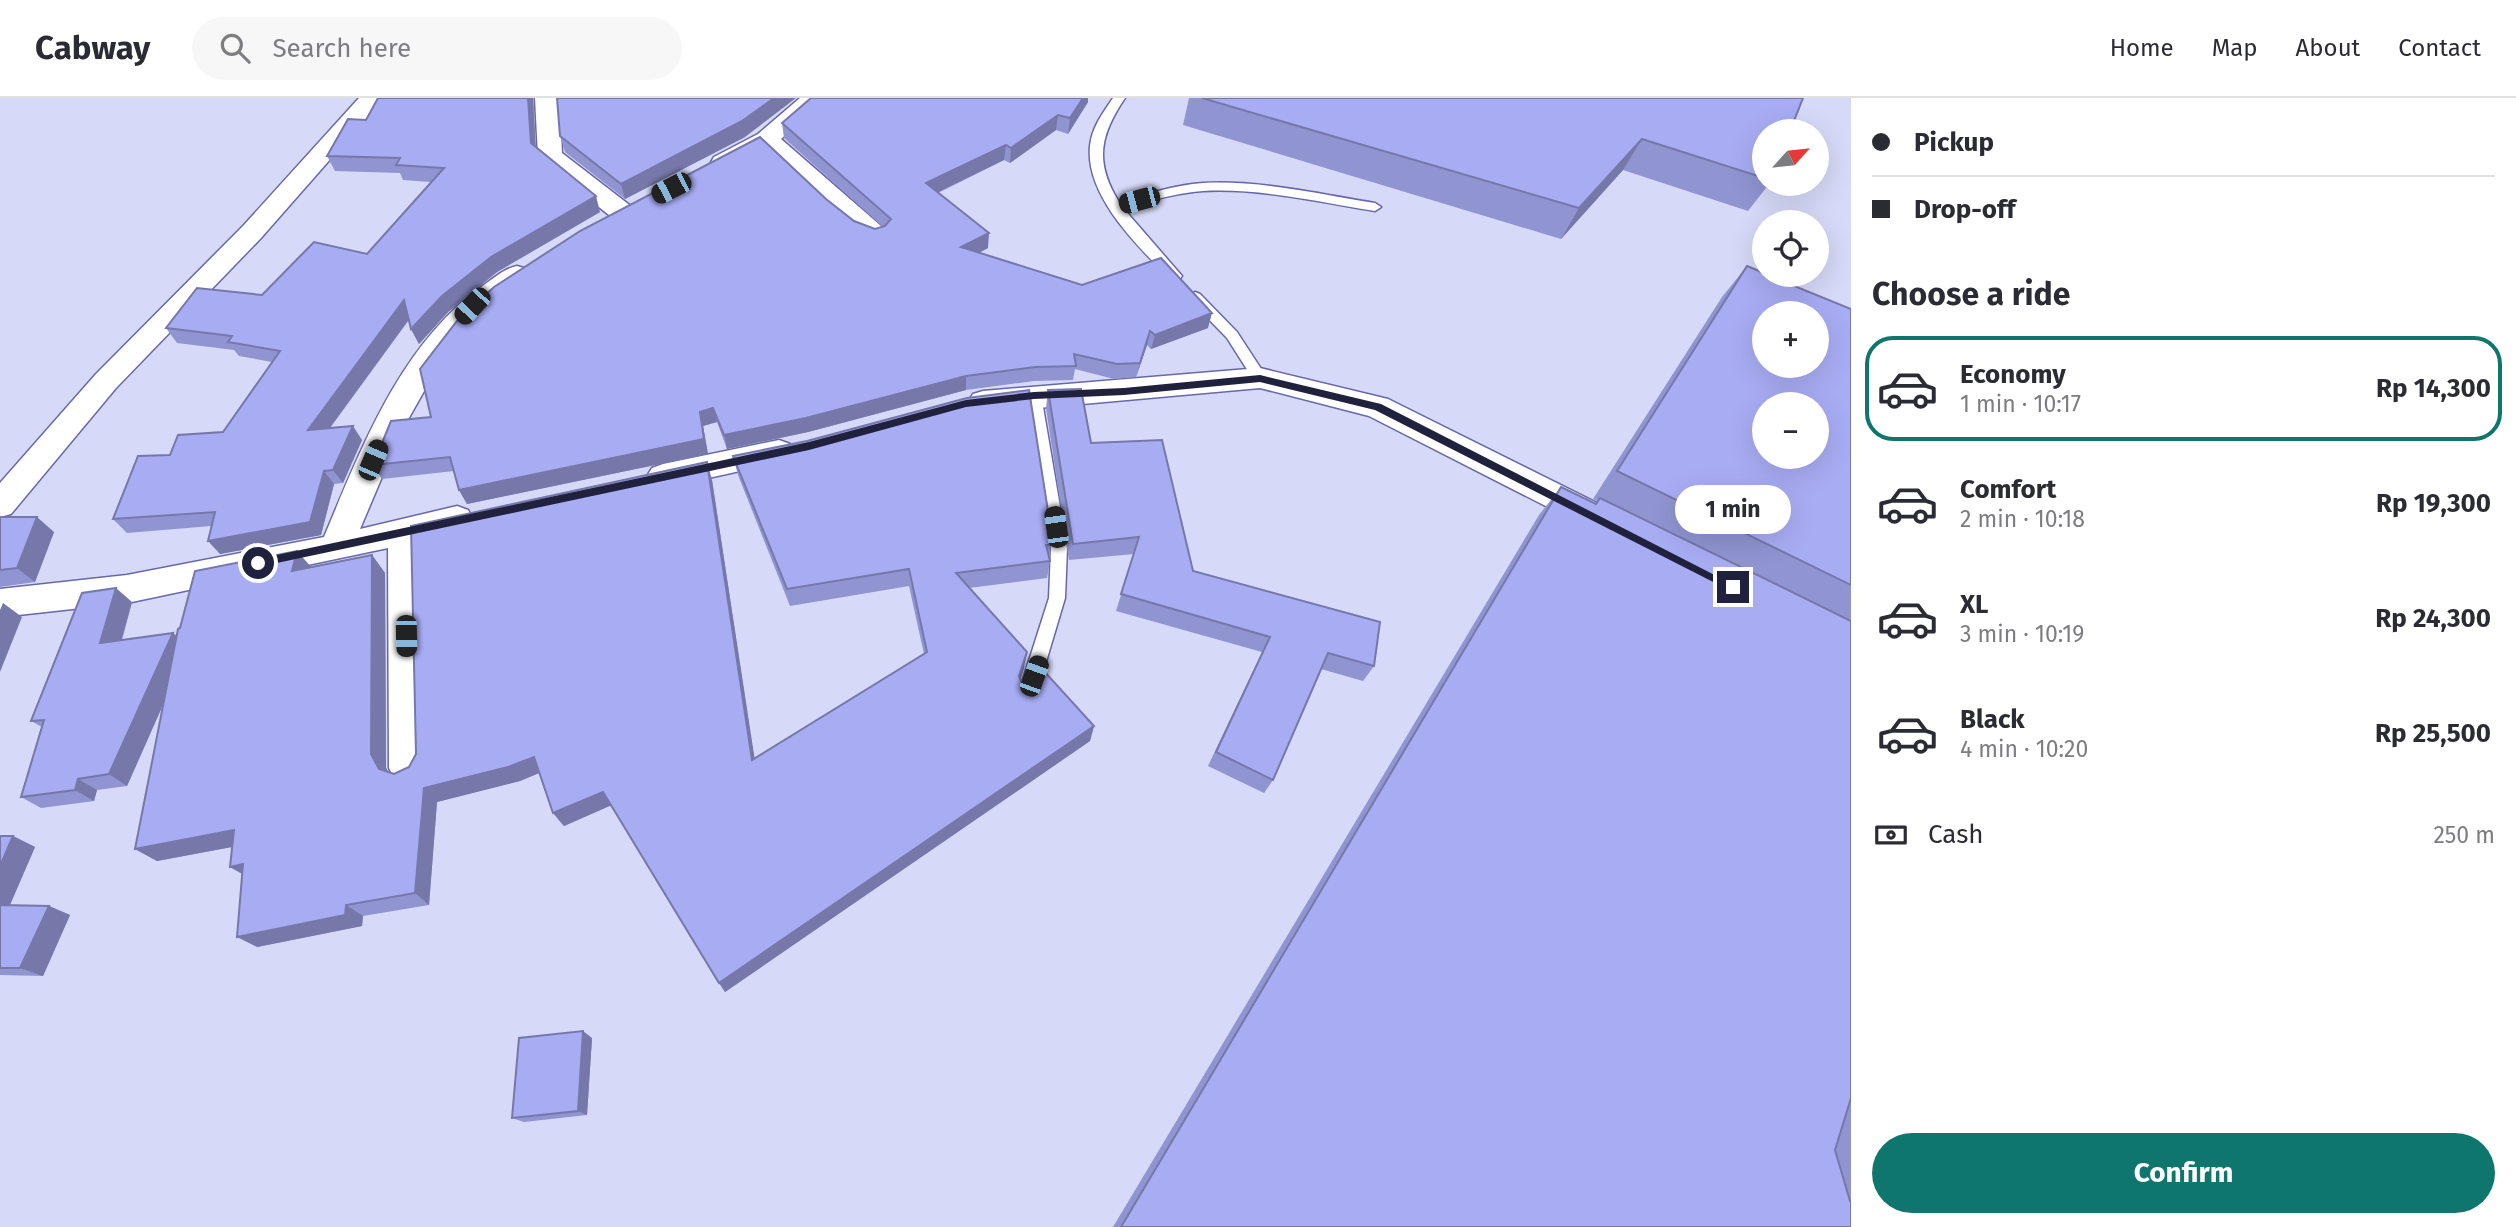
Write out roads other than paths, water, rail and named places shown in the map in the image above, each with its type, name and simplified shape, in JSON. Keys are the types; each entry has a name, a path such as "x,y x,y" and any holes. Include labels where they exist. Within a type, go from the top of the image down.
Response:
{"street":[{"path":"0,505 106,381 252,232 372,98"},
{"path":"547,98 550,156 624,213"},
{"path":"695,176 767,139 814,98"},
{"path":"767,139 845,211 876,233"},
{"path":"337,548 391,416 436,345 472,306 535,265"},
{"path":"953,407 1034,395 1124,392 1260,378 1377,407 1627,532"},
{"path":"634,482 809,446"},
{"path":"0,603 127,589 337,548 485,513"},
{"path":"404,530 408,768"}],"lane":[{"path":"1119,98 1107,111 1097,148 1102,186 1126,225 1232,335 1260,378"},
{"path":"1114,207 1164,193 1213,187 1282,192 1375,207"},
{"path":"1028,692 1057,598 1059,548 1034,395"}]}
